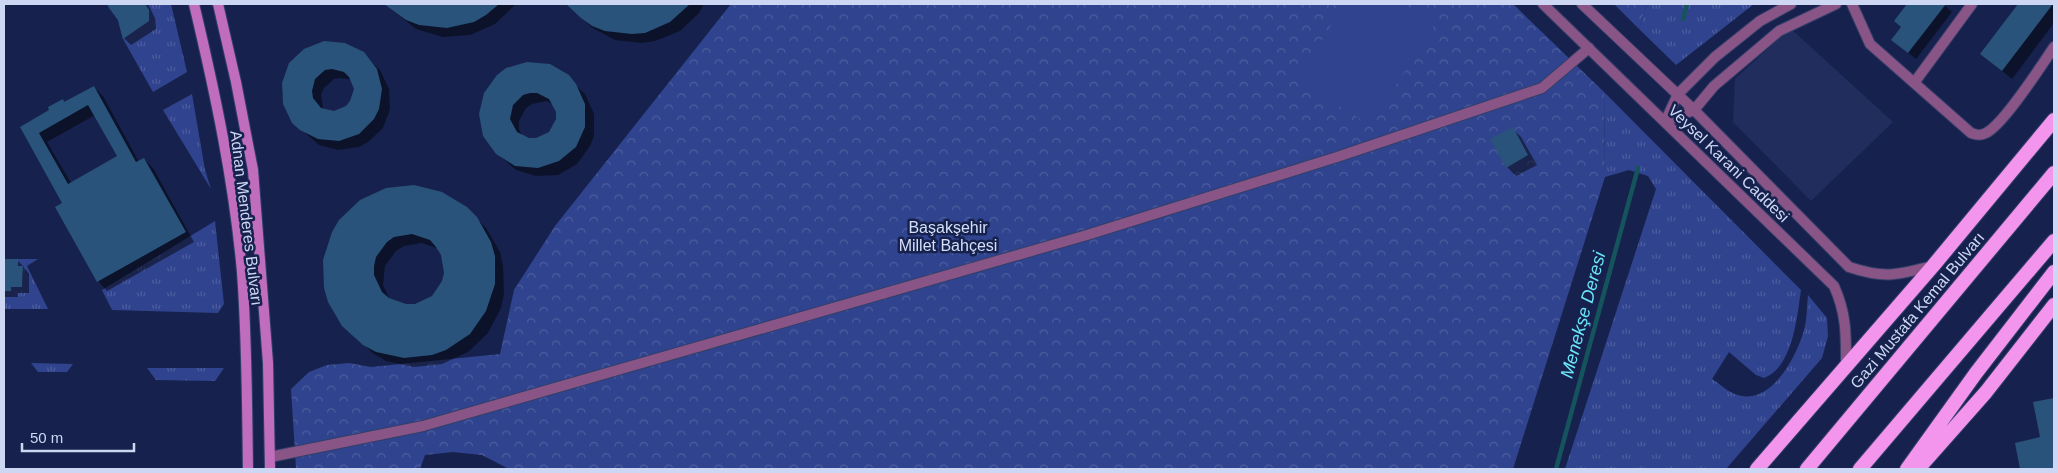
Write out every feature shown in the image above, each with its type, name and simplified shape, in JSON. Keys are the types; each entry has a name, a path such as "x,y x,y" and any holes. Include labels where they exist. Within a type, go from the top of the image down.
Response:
{"highway":[{"path":"1757,469 1933,266 2054,120"},
{"name":"Gazi Mustafa Kemal Bulvarı","path":"1807,469 2054,173"},
{"path":"1860,469 2054,241"},
{"path":"1907,469 1976,374 2054,272"},
{"path":"1918,469 1986,392 2054,305"},
{"path":"1765,469 1846,368"}],"main road":[{"name":"Adnan Menderes Bulvarı","path":"194,4 209,69 227,164 242,272 248,469"},
{"name":"Adnan Menderes Bulvarı","path":"218,4 236,82 253,170 268,363 270,469"}],"street":[{"name":"Veysel Karani Caddesi","path":"1543,4 1834,286 1842,305 1846,331 1846,368"},
{"name":"Veysel Karani Caddesi","path":"1582,4 1678,94 1848,267 1870,274 1896,275 1933,266"},
{"path":"1665,122 1678,94 1723,51 1760,21 1791,4"},
{"path":"1665,122 1694,110 1714,86 1779,31 1836,4"},
{"path":"1852,4 1870,44 1970,133 1979,136 1995,127 2054,47"},
{"path":"1914,83 1972,4"},
{"path":"270,457 423,426 1087,235 1272,178 1503,103 1542,88 1589,48"}],"shaded area":[{"path":"1790,28 1893,122 1811,201 1733,122 1735,79"}],"green space":[{"path":"106,4 171,4 187,72 153,92 123,39 118,20"},
{"name":"Başakşehir Millet Bahçesi","path":"731,4 1513,4 1604,92 1605,177 1513,469 509,469 482,455 453,452 425,455 420,469 296,469 291,389 309,372 327,365 349,363 371,367 500,354 514,290 555,226"},
{"path":"1345,4 1404,4 1435,24 1370,125 1297,79"},
{"path":"1614,4 1647,4 1639,29"},
{"path":"1647,4 1754,4 1676,65 1639,29"},
{"path":"1604,92 1801,290 1792,340 1781,363 1774,372 1764,378 1756,375 1729,352 1712,379 1738,395 1750,396 1762,393 1782,375 1797,350 1805,326 1808,295 1827,318 1828,336 1822,358 1726,469 1565,469 1656,189 1648,176 1629,170 1605,177"},
{"path":"192,94 205,170 211,189 163,110"},
{"path":"215,221 224,304 218,313 112,310 102,290"},
{"path":"18,259 38,259 27,266 48,309 4,309 4,291 11,291 11,287 22,286 23,266 18,266"},
{"path":"31,363 73,364 67,372 38,372"},
{"path":"147,368 224,368 215,381 156,380"}],"building":[{"path":"107,4 145,4 149,10 149,21 123,39 118,20"},
{"path":"384,4 499,4 474,22 447,28 419,25 406,20"},
{"path":"566,4 690,4 670,22 645,33 632,34 605,31 592,26"},
{"path":"1907,4 1946,4 1908,53 1891,40 1901,27 1894,21"},
{"path":"2018,4 2053,4 2002,71 1980,54"},
{"path":"324,41 345,43 364,52 377,69 382,89 379,109 374,119 359,134 339,141 318,139 300,130 292,123 283,104 282,83 289,63 304,49","holes":["332,69 344,72 349,77 354,89 350,101 346,106 334,111 321,108 313,98 312,91 315,79 325,70"]},
{"path":"527,62 550,64 569,75 576,84 585,104 585,127 576,147 559,161 538,168 515,166 496,154 483,136 479,114 484,93 497,75 506,68","holes":["537,93 549,99 556,112 556,119 549,132 536,138 529,138 517,132 510,119 513,105 523,95"]},
{"path":"94,86 136,162 144,158 186,232 97,282 55,207 62,203 20,127 49,110 48,107 63,99 64,102","holes":["88,105 117,156 68,184 39,133"]},
{"path":"1513,127 1528,155 1506,168 1490,139"},
{"path":"414,185 442,192 467,207 477,217 491,242 495,256 495,284 486,311 470,334 446,350 432,355 404,358 376,352 363,345 342,326 328,302 324,288 323,260 332,232 339,220 360,200 386,188","holes":["412,234 430,240 441,255 444,273 442,281 432,296 415,304 406,304 389,298 382,292 374,275 376,257 387,242 394,237"]},
{"path":"4,259 18,259 18,266 23,266 22,287 11,287 11,291 4,291"},
{"path":"2054,398 2054,469 2020,469 2015,443 2040,437 2033,402"}],"waterway":[{"name":"Menekşe Deresi","path":"1683,19 1687,4"},
{"name":"Menekşe Deresi","path":"1556,469 1638,168"}]}
